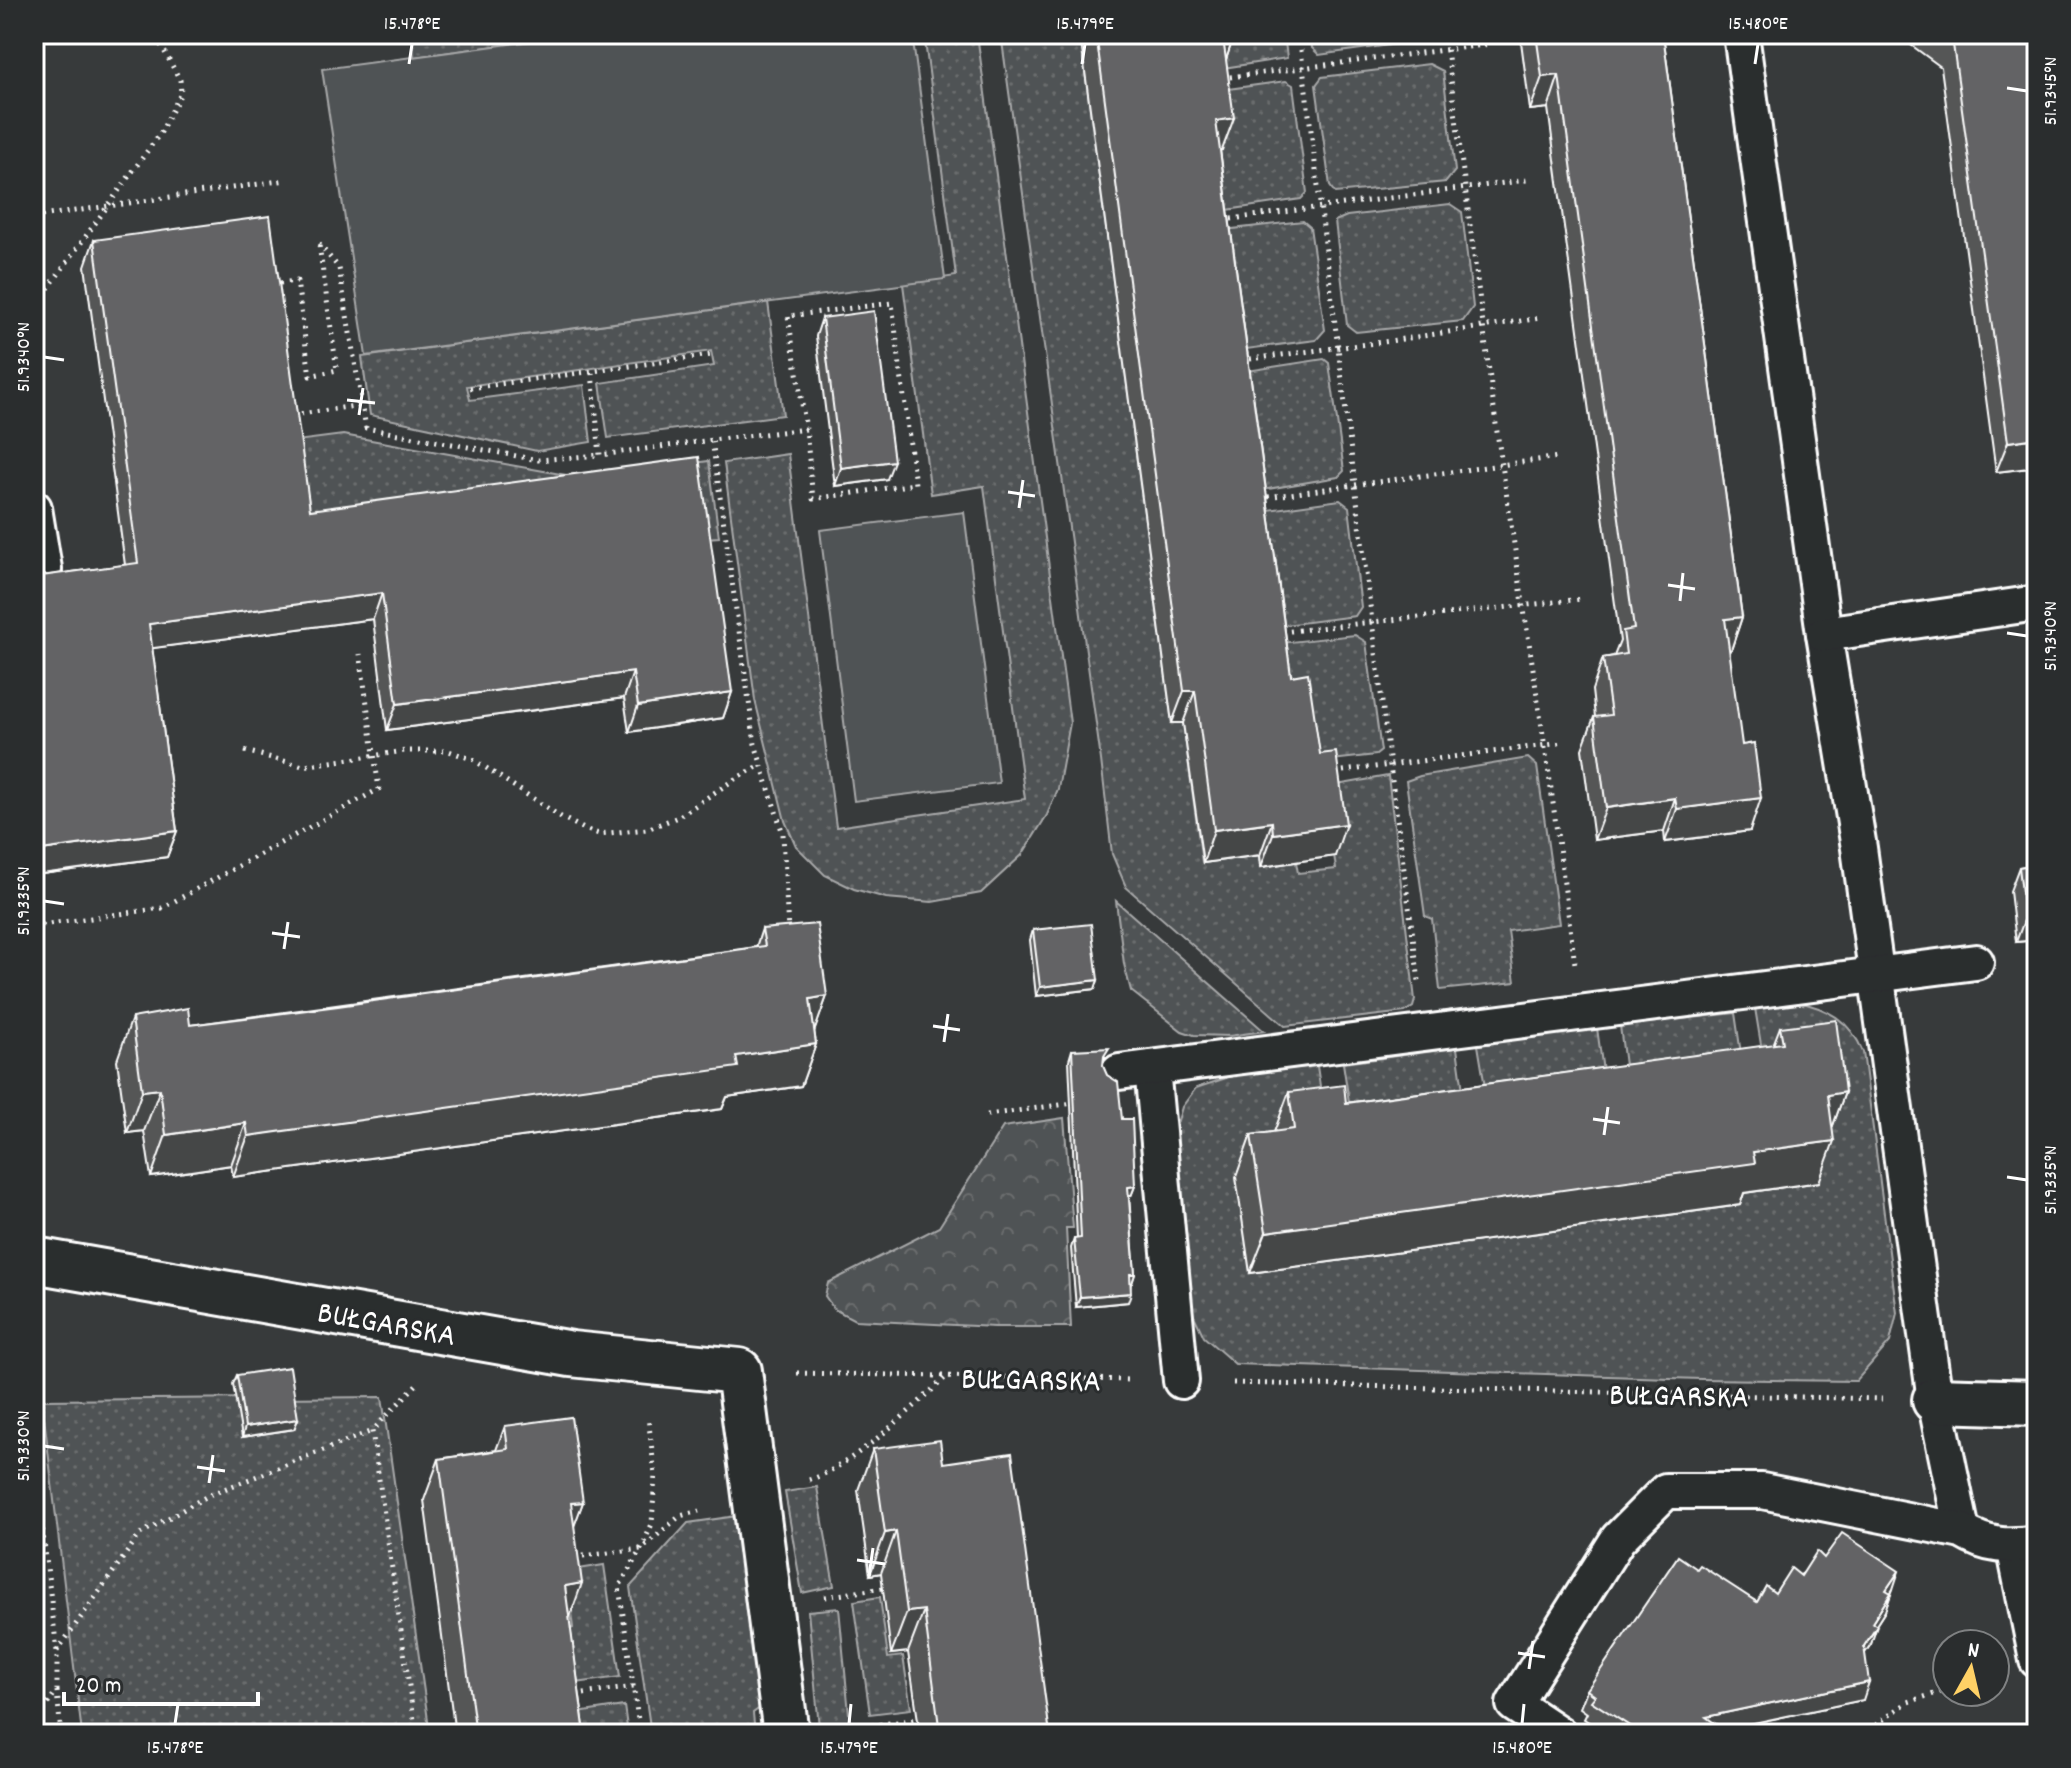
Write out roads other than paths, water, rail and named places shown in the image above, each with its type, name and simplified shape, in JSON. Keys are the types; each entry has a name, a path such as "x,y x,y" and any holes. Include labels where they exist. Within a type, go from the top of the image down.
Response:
{"street":[{"name":"BUŁGARSKA","path":"34,1260 571,1354 739,1371 786,1734"},
{"path":"1935,1400 2037,1403"}],"lane":[{"path":"1741,34 1935,1400 1962,1531"},
{"path":"34,508 44,569"},
{"path":"1824,634 2037,603"},
{"path":"1181,1381 1133,1070 1976,962"},
{"path":"1559,1734 1514,1704 1618,1539 1666,1491 1762,1491 1962,1531 1981,1543 2026,1545 2037,1660"}]}
